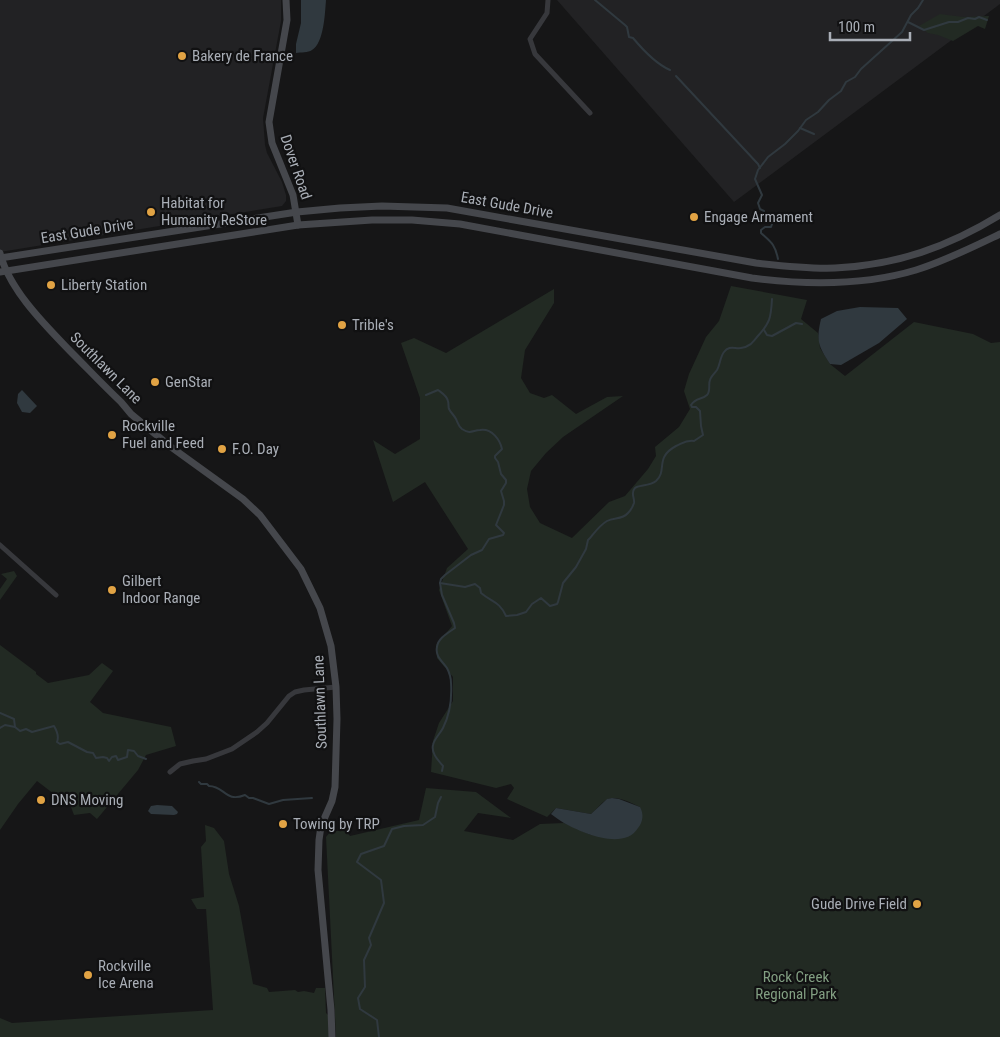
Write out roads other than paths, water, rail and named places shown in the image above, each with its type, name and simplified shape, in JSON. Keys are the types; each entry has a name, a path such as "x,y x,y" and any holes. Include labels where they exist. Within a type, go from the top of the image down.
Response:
{"main road":[{"name":"Dover Road","path":"286,0 287,20 269,122 272,143 291,186 298,225"},
{"name":"East Gude Drive","path":"0,256 297,212 340,208 412,206 446,208 756,263 835,268 910,257 957,239 1000,215"},
{"name":"East Gude Drive","path":"4,271 298,225 372,220 412,220 460,224 729,274 785,282 824,283 887,277 914,271 1000,234"},
{"name":"Southlawn Lane","path":"0,256 4,271 41,321 122,402 131,414 171,448 243,499 260,515 301,569 320,608 331,646 336,687 337,719 335,787 332,801 324,817 319,840 318,870 332,1037"},
{"path":"910,257 914,271"}],"street":[{"path":"548,0 546,13 530,39 532,47 535,54 590,113"},
{"path":"0,545 56,595"},
{"path":"170,772 180,764 206,759 232,749 257,732 289,696 296,692 336,687"}],"waterway":[{"path":"595,0 627,27 629,37 633,38 645,52 670,70"},
{"path":"778,259 772,244 761,233 761,230 765,227 771,227 772,224 771,221 764,217 764,211 760,209 758,203 762,195 755,179 758,170 768,157 798,131 806,120 841,91 846,82 855,77 861,69 902,32 911,15 923,0"},
{"path":"908,22 924,30 968,18 975,19 979,17 987,20"},
{"path":"676,76 760,168"},
{"path":"800,128 814,134"},
{"path":"440,583 465,587 475,584 480,588 481,593 501,607 506,616 526,612 532,604 541,598 550,606 557,604 563,583 576,567 586,549 588,540 602,524 612,519 623,517 628,513 634,503 634,490 637,487 656,481 661,473 663,459 669,450 685,442 694,441 703,435 700,411 691,405 705,397 708,393 709,382 717,370 724,352 730,348 748,346 765,328 770,316 772,299"},
{"path":"764,330 767,335 772,336 796,323 802,324"},
{"path":"426,395 438,390 444,395 449,409 459,426 465,431 484,430 495,435 502,449 495,458 501,474 506,480 501,491 504,505 496,525 504,533 503,535 489,539 482,550 471,555 445,575 440,583 442,595 455,628 441,638 437,650 439,658 448,670 451,683 449,712 443,728 433,745 435,756 443,766 442,771"},
{"path":"0,713 14,719 15,727 20,731 26,729 32,732 54,726 58,738 57,742 60,744 68,742 87,752 93,753 96,758 103,757 109,761 112,757 116,756 118,760 127,757 128,750 134,751 138,756 146,759"},
{"path":"0,728 5,725 15,727"},
{"path":"199,782 219,789 229,796 238,797 245,795 269,804 283,800 312,798"},
{"path":"379,1037 377,1020 360,1009 358,998 365,987 364,960 371,945 369,938 384,903 381,880 357,862 361,854 384,846 392,829 423,825 435,817 441,797"}],"place":[{"name":"Bakery de France","path":"182,56"},
{"name":"Habitat for Humanity ReStore","path":"151,212"},
{"name":"Engage Armament","path":"694,217"},
{"name":"Liberty Station","path":"51,285"},
{"name":"Trible's","path":"342,325"},
{"name":"GenStar","path":"155,382"},
{"name":"Rockville Fuel and Feed","path":"112,435"},
{"name":"F.O. Day","path":"222,449"},
{"name":"Gilbert Indoor Range","path":"112,590"},
{"name":"DNS Moving","path":"41,800"},
{"name":"Towing by TRP","path":"283,824"},
{"name":"Gude Drive Field","path":"917,904"},
{"name":"Rockville Ice Arena","path":"88,975"}],"park label":[{"name":"Rock Creek Regional Park","path":"796,986"}]}
